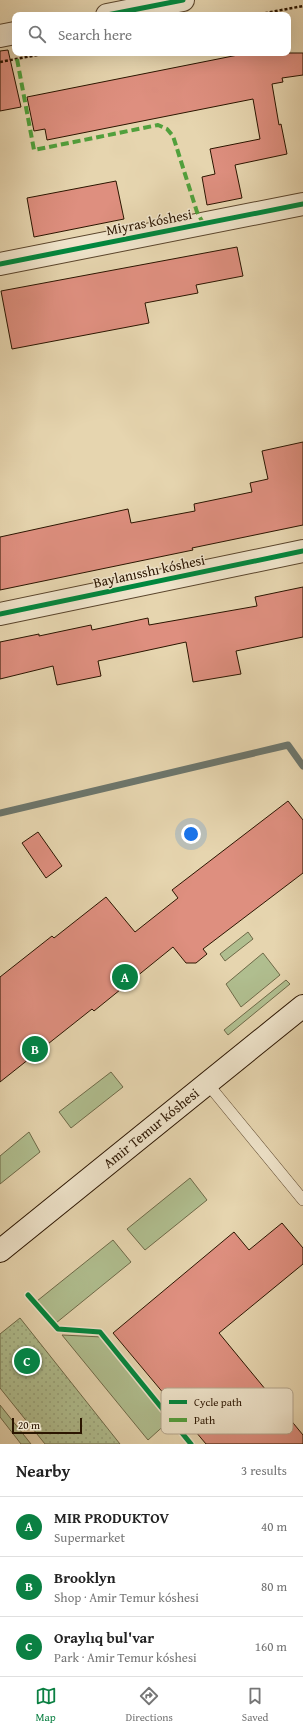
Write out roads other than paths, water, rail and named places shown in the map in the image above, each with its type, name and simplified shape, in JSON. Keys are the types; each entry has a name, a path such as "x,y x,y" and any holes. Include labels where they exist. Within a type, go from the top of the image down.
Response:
{"street":[{"path":"122,12 183,0"},
{"path":"0,36 12,34"},
{"name":"Miyras kóshesi","path":"0,264 303,204"},
{"name":"Baylanısshı kóshesi","path":"0,614 303,551"},
{"name":"Amir Temur kóshesi","path":"0,1251 303,1006"}],"lane":[{"path":"207,1083 303,1200"}],"waterway":[{"path":"0,813 288,745 303,766"}],"place":[{"name":"MIR PRODUKTOV","path":"125,977"},
{"name":"Brooklyn","path":"35,1049"},
{"name":"Oraylıq bul'var","path":"27,1361"}]}
